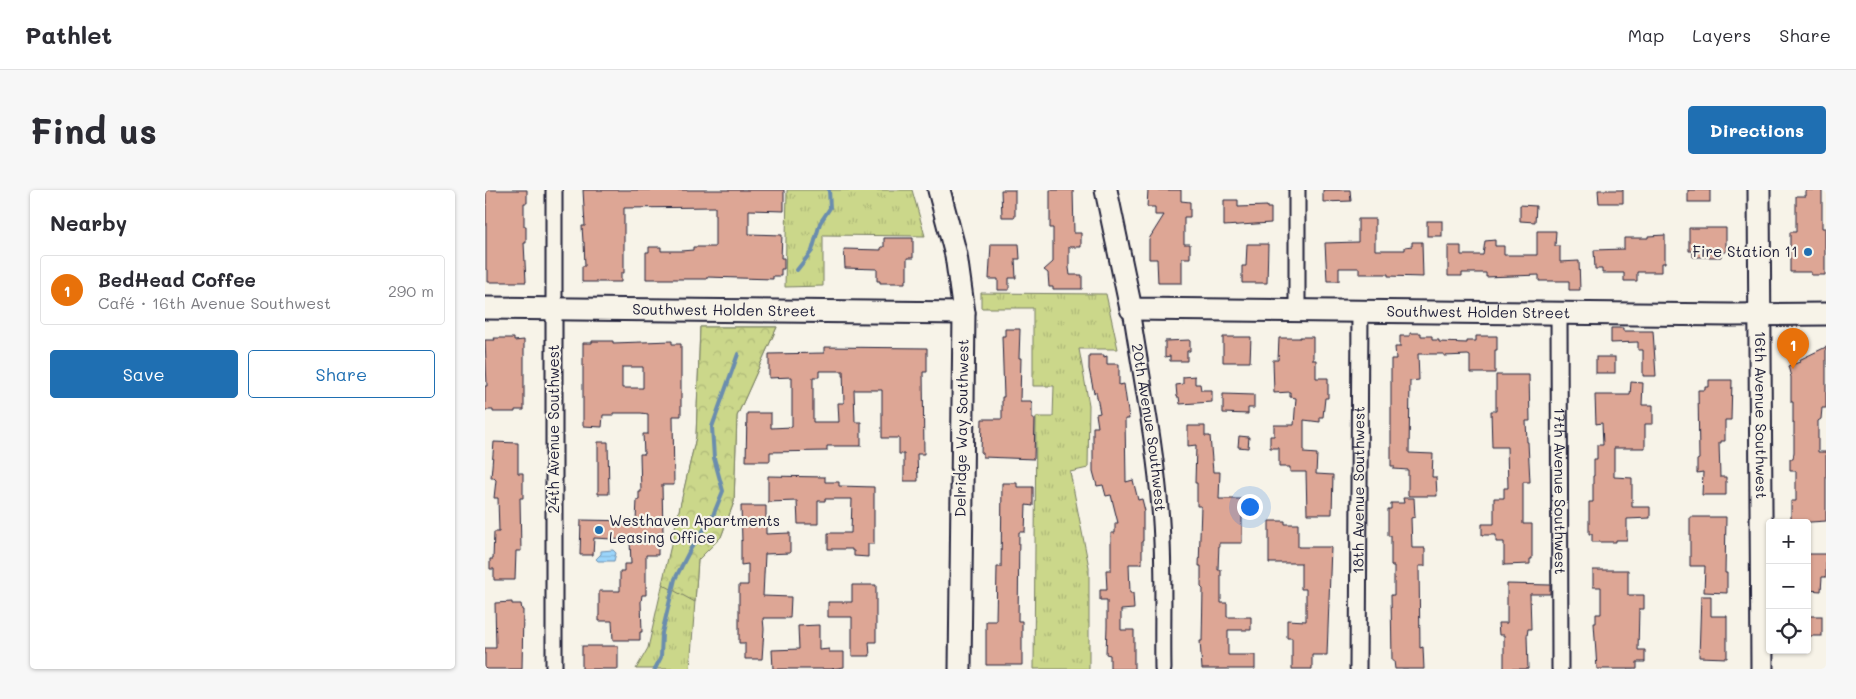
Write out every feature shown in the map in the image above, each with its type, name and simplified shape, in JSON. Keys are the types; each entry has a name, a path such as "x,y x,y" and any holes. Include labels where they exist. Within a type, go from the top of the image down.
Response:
{"street":[{"name":"24th Avenue Southwest","path":"554,190 554,669"},
{"name":"Delridge Way Southwest","path":"939,190 956,255 964,313 960,669"},
{"name":"20th Avenue Southwest","path":"1106,190 1131,310 1157,477 1163,546 1163,669"},
{"path":"1297,190 1297,310"},
{"path":"1745,190 1758,241"},
{"name":"16th Avenue Southwest","path":"1759,190 1758,315 1762,669"},
{"name":"Southwest Holden Street","path":"485,308 964,313"},
{"name":"Southwest Holden Street","path":"1131,310 1826,314"},
{"name":"18th Avenue Southwest","path":"1358,669 1360,310"},
{"name":"17th Avenue Southwest","path":"1559,313 1560,669"}],"green space":[{"path":"787,190 912,190 925,236 823,235 823,286 785,287"},
{"path":"981,293 1106,294 1118,349 1079,349 1089,405 1088,468 1070,472 1089,567 1089,669 1034,669 1036,417 1053,417 1054,386 1033,386 1033,308 981,308"},
{"path":"700,327 777,327 737,416 734,502 721,537 698,560 690,669 636,669 648,648 696,437"},
{"path":"700,327 777,327 737,416 734,502 721,537 698,560 695,602 662,584 696,437"}],"water":[{"path":"613,550 616,553 614,561 598,561 596,559 601,554 601,551"}],"building":[{"path":"486,190 527,190 527,203 524,203 526,282 488,282 488,270 486,270"},
{"path":"583,190 784,190 784,211 749,210 749,234 782,235 781,258 784,258 784,269 781,269 781,276 773,276 773,279 707,277 707,279 646,279 646,252 649,252 649,247 661,247 661,251 681,251 693,250 693,247 715,247 715,207 624,208 624,273 621,273 621,282 582,282 582,266 585,266 582,226 585,226"},
{"path":"1001,190 1015,190 1015,217 1002,217"},
{"path":"1050,190 1073,190 1074,233 1081,233 1081,247 1069,247 1069,268 1070,275 1082,275 1082,289 1053,289 1053,287 1049,287 1048,273 1044,270 1053,262 1053,228 1050,228"},
{"path":"1148,190 1181,190 1181,201 1190,202 1190,217 1184,217 1184,244 1190,244 1190,258 1182,258 1182,283 1158,283 1157,259 1149,259 1149,239 1164,215 1155,215 1155,207 1147,207"},
{"path":"1323,190 1350,190 1351,201 1323,202"},
{"path":"1598,190 1623,190 1623,203 1599,203"},
{"path":"1688,190 1710,190 1710,202 1688,202"},
{"name":"Fire Station 11","path":"1806,190 1822,190 1822,228 1825,228 1825,275 1811,275 1811,272 1790,272 1790,232 1796,232 1796,196 1806,196"},
{"path":"1224,200 1238,200 1238,207 1267,206 1267,208 1271,208 1271,223 1224,226"},
{"path":"1520,205 1536,206 1535,222 1520,221"},
{"path":"1358,219 1375,219 1375,250 1405,250 1405,247 1412,246 1412,242 1422,242 1423,277 1359,274 1359,268 1339,268 1339,281 1327,281 1325,243 1358,242"},
{"path":"1427,221 1442,221 1442,236 1427,236"},
{"path":"1689,228 1726,228 1726,252 1721,252 1721,257 1693,257 1693,251 1689,251"},
{"path":"1537,231 1556,231 1555,246 1560,246 1560,262 1579,261 1580,290 1569,290 1569,281 1539,281 1539,275 1486,277 1486,273 1462,273 1462,276 1448,276 1448,246 1461,246 1461,255 1483,255 1485,241 1495,240 1495,246 1504,246 1504,255 1537,255"},
{"path":"1665,235 1665,263 1662,263 1662,272 1637,272 1637,281 1624,281 1624,273 1602,273 1602,269 1595,269 1594,250 1624,249 1624,238 1648,238 1648,236"},
{"path":"884,238 913,238 913,258 907,258 907,280 905,280 905,283 880,283 880,281 877,281 877,269 845,268 844,249 881,250 881,247 884,247"},
{"path":"991,244 1019,244 1020,259 1015,259 1016,278 1009,278 1009,290 998,290 998,279 989,279"},
{"path":"1247,244 1268,244 1267,283 1242,283 1242,266 1246,266"},
{"path":"1611,328 1623,328 1623,331 1653,331 1656,376 1643,376 1643,350 1638,350 1638,342 1611,343"},
{"path":"1005,329 1020,329 1020,401 1031,401 1032,404 1032,419 1035,419 1034,459 983,457 983,453 981,453 982,419 1002,419 1002,397 1004,397 1002,336 1005,336"},
{"path":"1410,333 1432,336 1432,340 1439,340 1439,342 1467,343 1467,341 1476,341 1476,336 1497,336 1495,373 1470,373 1470,356 1468,355 1418,354 1419,380 1410,381 1409,453 1433,454 1432,477 1436,477 1437,496 1408,496 1408,470 1394,469 1394,466 1391,466 1391,359 1396,359 1395,347 1400,347 1400,336 1410,336"},
{"path":"1223,337 1251,337 1250,362 1223,362"},
{"path":"1313,337 1313,360 1316,360 1316,378 1328,378 1328,398 1325,398 1323,417 1320,417 1320,422 1304,420 1304,453 1317,454 1316,474 1333,475 1332,514 1307,514 1306,472 1290,472 1290,467 1279,467 1279,448 1270,448 1270,436 1274,436 1274,425 1294,425 1296,398 1290,397 1290,392 1274,393 1273,360 1278,360 1279,338"},
{"path":"494,338 514,338 514,341 524,340 524,410 493,412 493,410 485,410 485,386 487,386 485,340 495,340"},
{"path":"1190,340 1190,351 1187,351 1187,361 1170,361 1170,356 1165,357 1165,341"},
{"path":"592,341 613,341 613,343 672,341 672,344 681,344 681,416 673,416 674,485 662,485 663,533 658,533 658,555 646,555 646,595 642,595 641,602 642,632 640,632 640,640 613,640 612,621 599,621 599,591 620,591 620,571 624,571 624,564 631,564 630,540 594,538 593,555 580,555 581,520 636,521 637,500 639,500 639,492 641,492 640,454 644,454 643,434 648,434 648,414 641,413 603,415 602,427 583,426 583,343 592,343","holes":["622,367 643,367 643,388 622,388"]},
{"path":"824,347 927,348 927,372 923,372 924,454 917,454 918,481 904,481 904,454 899,454 899,438 882,438 882,390 854,390 855,422 861,422 861,446 827,446 827,451 770,452 770,461 746,461 747,413 771,413 771,428 792,427 792,377 769,378 769,354 824,353","holes":["819,371 843,371 844,403 838,403 839,422 813,422 813,377 819,377"]},
{"path":"1826,347 1826,408 1822,408 1821,419 1818,421 1818,452 1826,452 1826,521 1811,522 1811,519 1791,519 1791,501 1796,501 1796,471 1790,471 1790,459 1793,459 1794,452 1794,423 1793,402 1791,402 1791,377 1788,366 1800,362 1799,360"},
{"path":"1089,355 1104,355 1104,357 1107,356 1107,364 1119,364 1119,385 1124,384 1129,419 1125,419 1126,482 1133,480 1138,500 1142,499 1145,511 1143,511 1142,564 1129,564 1130,593 1133,593 1134,609 1121,610 1121,630 1134,630 1134,669 1110,669 1110,655 1106,654 1107,600 1100,600 1100,590 1107,590 1106,570 1111,570 1111,533 1115,533 1115,523 1118,523 1111,495 1106,496 1103,485 1097,486 1093,471 1093,427 1098,427 1096,414 1100,413 1089,369"},
{"path":"1596,357 1615,357 1615,373 1596,373"},
{"path":"1496,375 1529,375 1530,421 1526,421 1530,482 1523,482 1523,524 1532,524 1532,559 1530,559 1530,564 1504,565 1504,542 1496,542 1496,535 1482,535 1482,524 1494,524 1494,498 1504,498 1504,488 1508,488 1507,447 1492,447 1491,411 1496,411"},
{"path":"1195,376 1195,384 1200,384 1201,390 1212,390 1212,402 1180,404 1176,385 1183,384 1183,377"},
{"path":"1709,380 1732,380 1731,420 1725,420 1725,441 1719,443 1720,477 1726,477 1726,495 1702,495 1703,472 1697,473 1697,460 1699,459 1698,390 1705,390 1705,387 1709,387"},
{"path":"1631,382 1643,383 1642,405 1653,405 1653,424 1645,424 1645,448 1614,448 1614,477 1632,478 1632,507 1650,507 1650,518 1627,519 1627,540 1592,542 1592,534 1589,534 1589,502 1593,502 1594,459 1597,459 1597,445 1603,445 1602,423 1596,424 1595,395 1630,395"},
{"path":"1223,394 1254,395 1254,408 1248,408 1248,414 1223,413"},
{"path":"1188,426 1205,426 1205,436 1210,436 1213,472 1220,472 1219,499 1242,499 1242,543 1219,543 1218,570 1221,570 1221,603 1227,603 1227,617 1251,617 1251,630 1228,630 1228,655 1255,655 1255,669 1202,669 1200,641 1202,641 1203,589 1201,587 1201,566 1199,566 1201,506 1197,506 1197,483 1195,483 1196,445 1188,446"},
{"path":"1239,436 1249,437 1248,448 1238,447"},
{"path":"494,442 518,443 518,473 523,473 523,498 520,498 521,551 516,551 515,580 494,580 494,569 490,569 490,559 493,559 494,532 499,532 498,498 494,498 496,480 491,478"},
{"path":"598,442 608,442 609,494 598,494"},
{"path":"768,476 825,477 825,482 839,482 839,486 874,487 874,544 868,544 868,557 854,556 852,549 828,549 828,533 851,533 852,499 825,499 825,501 818,501 818,524 798,524 797,501 768,502"},
{"path":"1002,483 1017,483 1017,487 1033,487 1033,506 1026,505 1025,532 1019,532 1018,621 1022,621 1022,665 986,665 986,621 996,621 997,567 1001,567"},
{"path":"1403,498 1414,498 1415,517 1411,518 1412,548 1425,548 1425,566 1419,566 1420,648 1423,647 1424,669 1395,669 1394,661 1392,661 1391,595 1394,595 1394,566 1391,566 1391,536 1388,536 1388,509 1391,509 1391,503 1404,503"},
{"path":"741,506 766,506 766,534 790,533 790,553 765,554 763,596 791,597 790,618 763,618 762,659 745,659 745,643 739,643 739,585 748,585 748,564 741,565"},
{"path":"1690,517 1726,517 1725,573 1727,573 1727,593 1704,592 1705,566 1690,566"},
{"path":"1269,521 1285,521 1285,524 1298,524 1298,547 1331,547 1327,655 1312,655 1312,669 1292,669 1292,638 1287,638 1287,620 1306,621 1306,589 1301,589 1301,563 1269,563"},
{"path":"1811,554 1826,554 1826,577 1822,577 1821,591 1811,590"},
{"path":"1593,570 1628,570 1628,595 1644,595 1644,609 1639,609 1638,650 1645,650 1645,662 1637,662 1637,669 1597,669 1594,623 1596,623 1596,614 1601,614 1601,587 1593,587"},
{"path":"1507,584 1550,585 1550,594 1530,594 1531,629 1528,629 1527,636 1528,669 1504,669 1504,635 1499,635 1498,623 1507,623"},
{"path":"852,585 876,585 876,642 869,642 870,656 852,656 852,617 828,617 828,602 852,602"},
{"path":"1701,596 1711,596 1711,616 1727,616 1727,658 1699,657"},
{"path":"512,602 512,604 521,604 523,610 522,669 485,669 485,648 496,648 495,603"},
{"path":"1811,616 1822,616 1822,636 1811,636"},
{"path":"819,625 819,650 829,649 829,652 844,652 844,667 831,669 773,669 772,650 799,649 798,626"},
{"path":"582,646 618,646 618,669 582,669"}],"waterway":[{"path":"797,270 812,251 820,223 830,208 829,190"},
{"path":"655,669 661,657 662,633 675,579 691,548 712,518 723,491 714,458 712,427 738,354"}],"place":[{"name":"Fire Station 11","path":"1808,252"},
{"name":"BedHead Coffee","path":"1793,369"},
{"name":"Westhaven Apartments Leasing Office","path":"599,530"}]}
